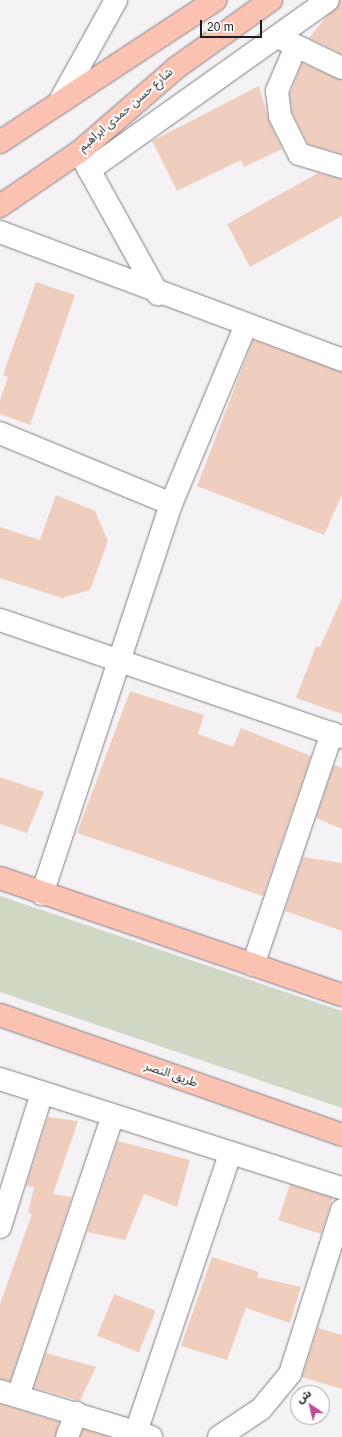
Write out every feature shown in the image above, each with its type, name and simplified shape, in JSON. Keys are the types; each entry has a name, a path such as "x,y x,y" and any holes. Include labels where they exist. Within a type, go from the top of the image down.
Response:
{"main road":[{"path":"0,142 61,99 214,0"},
{"name":"شارع حسن حمدى ابراهيم","path":"0,206 78,152 149,88 271,0"},
{"path":"0,878 42,894 342,995"},
{"name":"طريق النصر","path":"0,1015 342,1135"}],"street":[{"path":"89,170 328,0"},
{"path":"61,99 108,4"},
{"path":"276,37 342,68"},
{"path":"296,46 277,91 280,116 299,154 342,167"},
{"path":"78,152 158,294"},
{"path":"0,232 245,327 342,360"},
{"path":"42,894 171,504 245,327"},
{"path":"0,433 171,504"},
{"path":"0,620 337,735 253,965"},
{"path":"0,1079 230,1154 342,1188"},
{"path":"0,1226 42,1093"},
{"path":"113,1116 9,1394 143,1434 230,1154"},
{"path":"219,1437 261,1409 290,1374 342,1210"},
{"path":"67,1437 76,1413"}],"green space":[{"path":"0,896 342,1011 342,1108 0,992"}],"building":[{"path":"340,0 342,0 342,54 309,38"},
{"path":"302,63 342,80 342,154 308,144 292,112 290,94"},
{"path":"259,86 269,121 282,149 244,167 241,160 177,191 152,141"},
{"path":"318,173 342,179 342,216 250,267 227,224"},
{"path":"36,282 75,295 30,425 0,414 0,400 8,377 3,375"},
{"path":"253,340 342,372 342,495 324,535 197,486"},
{"path":"56,495 95,511 108,541 90,590 62,598 0,578 0,527 40,540"},
{"path":"342,598 342,714 296,698 316,646 320,647"},
{"path":"130,691 204,715 198,734 233,747 241,728 311,756 263,896 77,833"},
{"path":"334,765 342,768 342,829 316,818"},
{"path":"0,777 44,792 27,833 0,824"},
{"path":"303,857 342,863 342,931 285,911"},
{"path":"48,1117 78,1121 53,1194 72,1197 10,1381 0,1379 0,1304 32,1214 28,1213 34,1187 26,1186"},
{"path":"118,1141 190,1160 177,1207 144,1194 125,1240 87,1232"},
{"path":"290,1184 333,1198 321,1234 278,1220"},
{"path":"212,1257 259,1272 257,1277 301,1287 290,1323 246,1308 227,1360 181,1346"},
{"path":"114,1294 156,1311 139,1353 97,1336"},
{"path":"318,1328 342,1335 342,1389 302,1377"},
{"path":"46,1353 96,1367 80,1401 34,1388"},
{"path":"0,1404 59,1422 55,1437 0,1437"},
{"path":"83,1429 108,1437 80,1437"}]}
